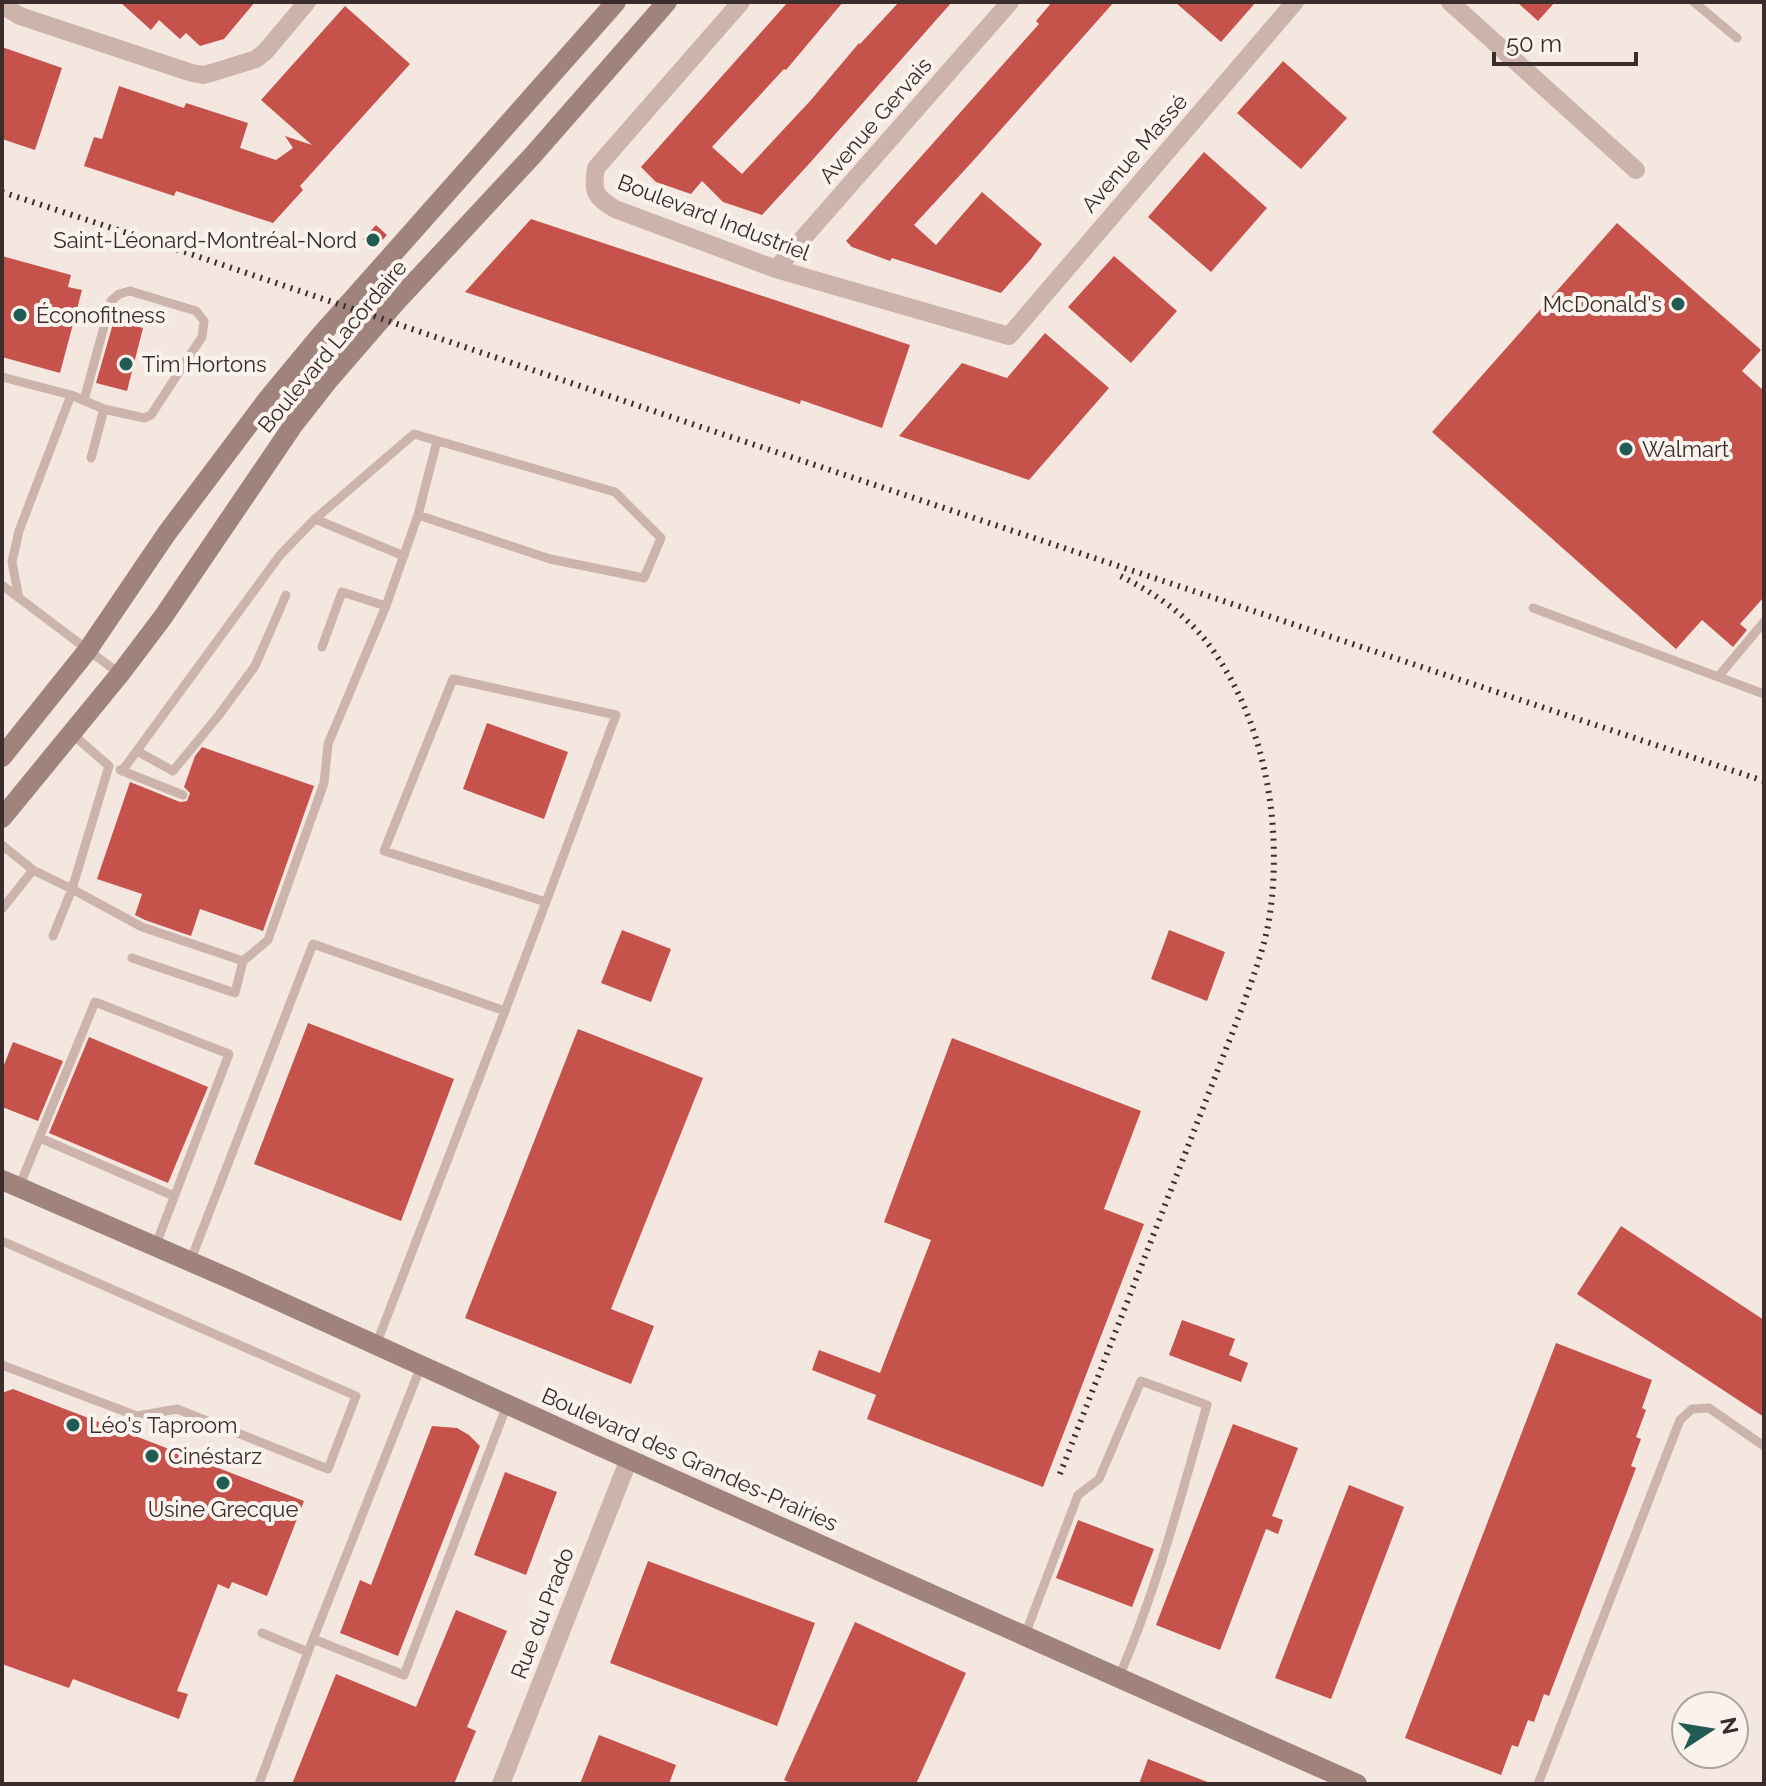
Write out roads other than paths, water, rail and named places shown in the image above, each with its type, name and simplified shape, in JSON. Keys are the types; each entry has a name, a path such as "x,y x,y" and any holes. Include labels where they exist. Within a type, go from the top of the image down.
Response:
{"main road":[{"name":"Boulevard Lacordaire","path":"2,757 87,651 167,533 267,400 616,2"},
{"name":"Boulevard Lacordaire","path":"2,818 163,617 294,424 327,382 667,2"},
{"name":"Boulevard des Grandes-Prairies","path":"11,1184 1357,1784"}],"street":[{"path":"2,3 20,16 203,75 256,59 307,2"},
{"name":"Boulevard Industriel","path":"741,2 596,168 593,184 599,199 615,209 776,269 1009,336"},
{"name":"Avenue Gervais","path":"776,269 1010,2"},
{"name":"Avenue Massé","path":"1009,336 1295,2"},
{"path":"1450,2 1636,170"},
{"name":"Rue du Prado","path":"501,1784 629,1459"}],"lane":[{"path":"1694,2 1737,38"},
{"path":"2,377 71,395 104,409 144,418 151,415 182,370 202,337 204,321 196,311 130,291 119,294 111,301 84,400"},
{"path":"19,598 12,562 19,531 71,395"},
{"path":"91,458 104,409"},
{"path":"122,771 280,555 315,519 414,434 615,492 661,538 644,578 550,559 418,515"},
{"path":"132,958 235,993 243,961 268,940 324,783 328,744 404,556 437,441"},
{"path":"315,519 404,556"},
{"path":"2,585 120,674"},
{"path":"322,647 342,592 386,606"},
{"path":"137,751 173,771 255,666 286,595"},
{"path":"1533,608 1764,694"},
{"path":"1718,677 1764,622"},
{"path":"376,1345 505,1011 546,902 616,715 453,679 384,851 546,902"},
{"path":"71,733 109,766 183,795"},
{"path":"53,936 72,889 109,766"},
{"path":"2,845 33,870 142,927 243,961"},
{"path":"2,909 33,870"},
{"path":"190,1262 313,944 505,1011"},
{"path":"11,1184 40,1138 95,1002 229,1054 155,1247"},
{"path":"40,1138 174,1196"},
{"path":"2,1241 356,1396 328,1469 177,1409 137,1416 2,1365"},
{"path":"259,1784 421,1366"},
{"path":"1025,1635 1078,1495 1099,1479 1141,1381 1207,1405 1168,1544 1119,1677"},
{"path":"313,1639 404,1675 507,1405"},
{"path":"1538,1784 1680,1420 1692,1409 1709,1408 1764,1446"},
{"path":"262,1633 308,1652"}],"railway":[{"path":"2,192 1764,781"},
{"path":"1060,1474 1242,1008 1264,942 1273,884 1271,810 1256,738 1243,703 1226,671 1197,631 1166,603 1118,575"}],"place":[{"name":"Saint-Léonard-Montréal-Nord","path":"373,240"},
{"name":"McDonald's","path":"1678,304"},
{"name":"Éconofitness","path":"20,315"},
{"name":"Tim Hortons","path":"126,364"},
{"name":"Walmart","path":"1626,449"},
{"name":"Léo's Taproom","path":"73,1425"},
{"name":"Cinéstarz","path":"152,1456"},
{"name":"Usine Grecque","path":"223,1483"}]}
